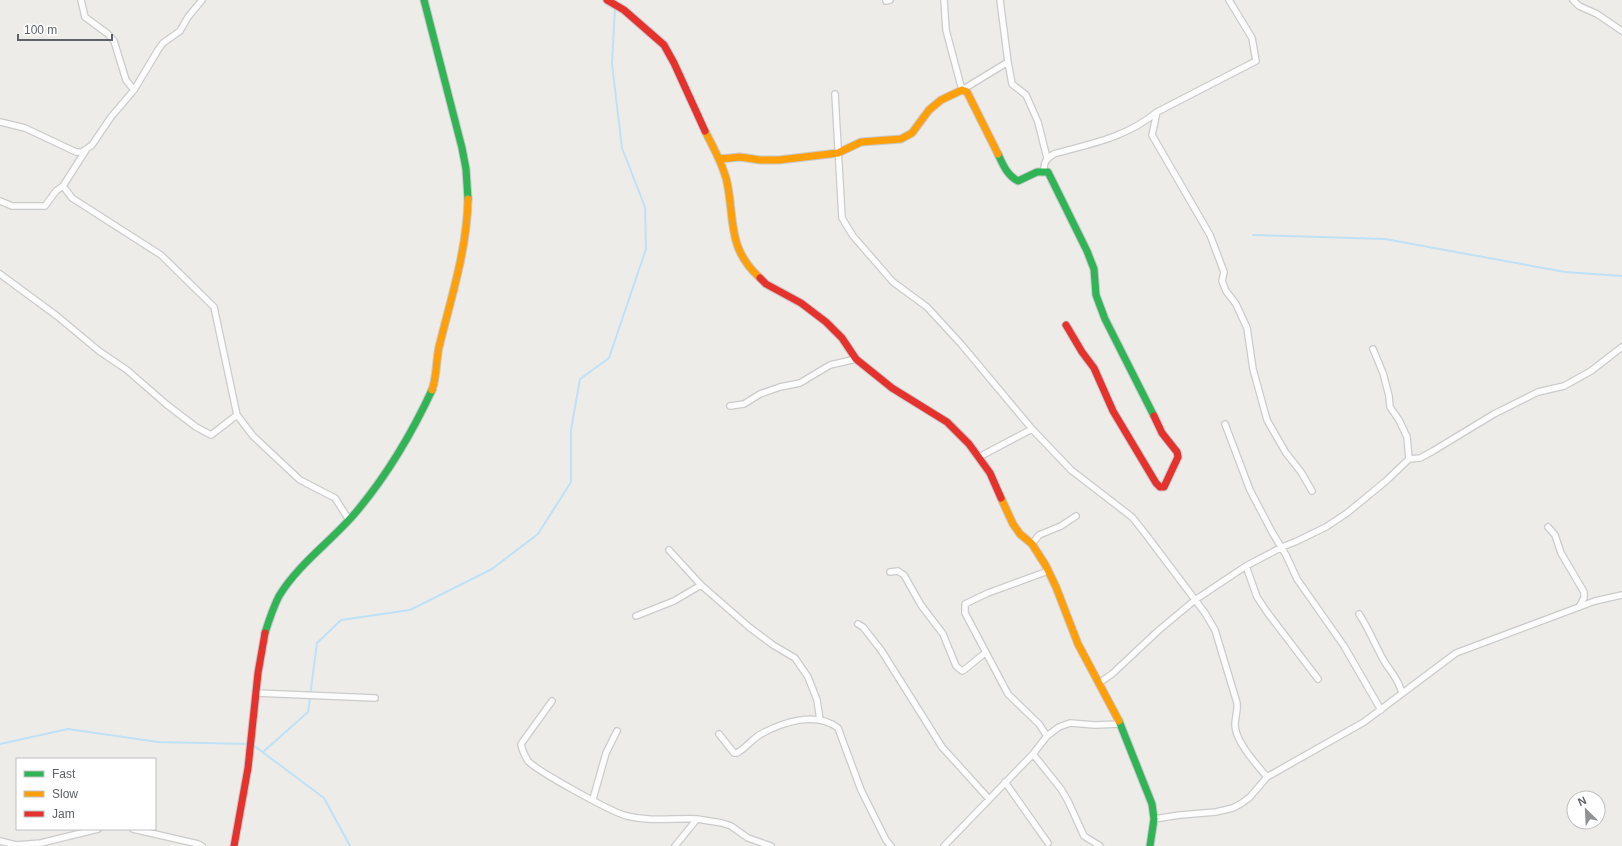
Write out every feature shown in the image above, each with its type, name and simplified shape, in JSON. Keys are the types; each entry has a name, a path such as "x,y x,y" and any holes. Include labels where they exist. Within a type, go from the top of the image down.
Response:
{"street":[{"path":"81,0 85,17 108,34 114,41 126,80 134,90"},
{"path":"0,201 12,206 45,206 56,191 63,186 86,150 92,145 111,117 134,90 163,43 180,31 188,17 202,0"},
{"path":"234,846 251,744 258,669 265,632 275,604 283,590 293,578 348,520 384,475 418,419 432,388 437,358 466,236 468,194 463,152 433,42 424,0"},
{"path":"607,0 624,10 664,45 674,63 720,159 727,183 735,241 750,269 766,284 801,303 826,322 842,338 856,359 892,388 946,422 957,431 979,456 1000,491 1013,524 1020,534 1032,544 1048,571 1056,587 1078,644 1100,683 1120,724 1152,804 1154,819 1150,846"},
{"path":"944,0 946,30 962,90 967,92 1005,168 1012,178 1018,181 1044,170"},
{"path":"1000,0 1012,84 1026,95 1038,122 1047,158"},
{"path":"1044,170 1044,163 1047,158 1054,154 1116,137 1146,121 1157,112 1256,61 1252,38 1235,7 1229,0"},
{"path":"1573,0 1579,6 1597,14 1622,31"},
{"path":"720,159 740,157 760,160 779,160 838,153 861,142 901,139 912,133 929,110 941,100 962,90 1008,62"},
{"path":"835,94 842,218 853,236 893,282 932,312 961,344 1032,429 1071,470 1132,517 1205,613 1216,630 1238,711 1234,726 1247,752 1267,778"},
{"path":"1157,112 1152,135 1210,235 1224,272 1222,281 1226,291 1236,304 1247,328 1254,369 1268,420 1286,453 1301,472 1312,491"},
{"path":"0,122 25,128 76,152 86,150"},
{"path":"1044,170 1048,172 1087,251 1094,269 1096,295 1105,319 1162,433 1177,452 1178,457 1164,487 1160,487 1156,483 1129,440 1113,411 1094,368 1082,352 1066,325"},
{"path":"63,186 72,198 162,255 214,307 237,415 253,436 300,480 335,498 348,520"},
{"path":"0,274 57,316 99,351 127,370 166,404 196,427 211,435 237,415"},
{"path":"1100,683 1194,600 1246,566 1282,547 1326,527 1347,513 1386,481 1409,459 1420,458 1433,452 1494,414 1538,392 1564,386 1592,371 1622,347"},
{"path":"1373,349 1383,373 1389,396 1390,407 1399,420 1407,437 1409,459"},
{"path":"730,406 744,404 760,394 800,383 830,365 856,359"},
{"path":"1226,424 1250,490 1272,532 1282,547 1301,587 1344,646 1381,710"},
{"path":"979,456 1032,429"},
{"path":"1032,544 1039,535 1061,526 1076,516"},
{"path":"1548,527 1555,535 1561,552 1584,592 1584,598 1579,607"},
{"path":"669,550 701,585 772,645 795,658 808,677 817,700 820,720"},
{"path":"1246,566 1257,597 1263,607 1318,679"},
{"path":"1047,736 1039,724 1008,694 965,613 965,604 988,593 1048,571"},
{"path":"890,572 898,572 904,575 921,605 943,634 956,666 964,670 986,653"},
{"path":"636,616 674,601 701,585"},
{"path":"1154,819 1216,812 1233,808 1250,797 1267,778 1304,755 1352,730 1456,653 1595,601 1622,595"},
{"path":"1359,614 1367,625 1383,660 1398,680 1402,693"},
{"path":"858,624 863,627 881,650 942,748 990,799"},
{"path":"256,693 375,698"},
{"path":"552,701 520,744 528,761 538,768 626,816 658,820 684,818 722,823 731,826 748,838 771,846"},
{"path":"719,734 734,753 737,753 760,734 792,721 820,720 830,722 838,728 862,790 886,840 891,846"},
{"path":"944,846 1033,754 1047,736 1059,727 1070,723 1096,725 1120,724"},
{"path":"593,799 606,752 617,731"},
{"path":"1033,754 1064,795 1084,836 1100,846"},
{"path":"1005,782 1048,843"},
{"path":"675,846 697,819"},
{"path":"0,841 16,845 41,843 94,830"},
{"path":"137,830 202,846"}],"waterway":[{"path":"263,752 308,712 317,643 341,620 410,610 492,569 538,534 571,482 571,430 580,379 609,358 646,249 645,207 622,148 612,64 615,7"},
{"path":"1253,235 1385,239 1565,272 1622,276"},
{"path":"0,744 68,729 158,742 248,744"},
{"path":"253,745 324,798 350,846"}],"traffic: fast":[{"path":"424,0 462,148 466,169 468,199"},
{"path":"998,154 1008,173 1018,181 1037,172 1048,172 1087,251 1094,269 1096,295 1105,319 1154,416"},
{"path":"265,633 279,596 287,584 306,562 348,522 379,483 416,422 432,390"},
{"path":"1119,721 1152,804 1154,819 1150,846"}],"traffic: slow":[{"path":"720,159 740,157 760,160 779,160 838,153 861,142 901,139 912,133 929,110 941,100 962,90 967,92 998,154"},
{"path":"705,131 718,156 727,182 732,222 737,245 749,267 760,278"},
{"path":"432,390 439,347 462,255 468,199"},
{"path":"1001,498 1013,524 1020,534 1032,544 1046,566 1056,587 1078,644 1119,721"}],"traffic: jam":[{"path":"607,0 624,10 664,45 674,63 705,131"},
{"path":"760,278 766,284 801,303 826,322 842,338 856,359 892,388 947,422 969,444 990,473 1001,498"},
{"path":"1066,325 1082,352 1094,368 1113,411 1156,483 1160,487 1164,487 1178,457 1177,452 1162,433 1154,416"},
{"path":"234,846 248,768 258,673 265,633"}]}
